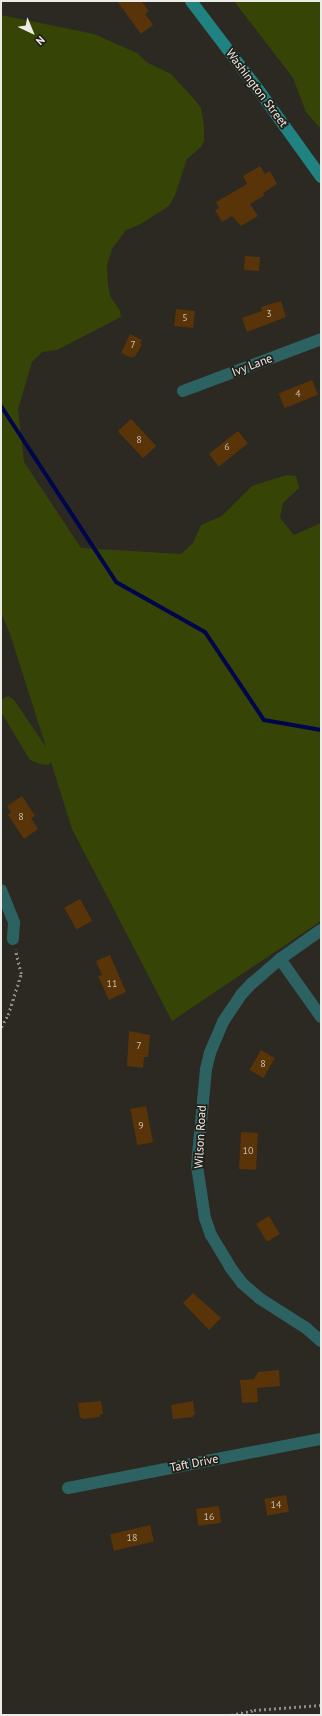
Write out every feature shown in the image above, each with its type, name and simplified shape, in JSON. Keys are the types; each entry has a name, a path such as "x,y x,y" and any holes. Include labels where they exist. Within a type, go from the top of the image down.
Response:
{"main road":[{"name":"Washington Street","path":"191,1 260,92 321,177"}],"street":[{"name":"Ivy Lane","path":"183,391 321,339"},
{"path":"1,890 14,923 13,939"},
{"name":"Wilson Road","path":"321,930 280,959 241,995 223,1022 210,1053 203,1088 197,1166 205,1218 211,1235 238,1278 259,1298 306,1328 321,1341"},
{"path":"280,959 321,1017"},
{"name":"Taft Drive","path":"68,1488 321,1439"}],"path":[{"path":"1,1027 8,1015 21,974 13,939"},
{"path":"231,1715 254,1710 321,1705"}],"green space":[{"path":"234,1 321,1 321,129 306,112 293,78"},
{"path":"1,15 94,34 137,53 148,63 171,74 195,100 201,108 204,126 204,141 201,147 187,159 175,195 169,206 139,225 126,230 112,249 107,265 108,284 110,296 120,311 121,317 57,350 42,352 32,362 18,409 24,462 81,548 181,554 193,543 201,525 222,516 252,486 287,475 296,476 299,488 283,503 280,518 294,535 321,523 321,921 172,1021 72,829 51,762 48,765 30,760 1,712 1,700 8,696 14,700 46,747 10,634 1,612"}],"building":[{"path":"117,1 141,1 149,11 145,14 153,25 141,34"},
{"path":"260,166 265,174 270,171 277,184 263,193 265,195 250,204 258,216 241,226 232,216 222,222 215,210 219,208 216,202 247,184 243,176"},
{"path":"245,256 260,257 259,271 244,270"},
{"path":"281,301 286,317 247,332 242,318 262,311 261,307"},
{"path":"176,309 195,311 193,328 174,326"},
{"path":"130,334 142,340 140,343 142,344 135,357 133,356 132,358 121,353"},
{"path":"312,380 318,395 285,408 279,393"},
{"path":"131,419 156,446 143,458 118,431"},
{"path":"238,431 248,444 219,466 209,454"},
{"path":"22,796 35,816 31,818 38,829 24,839 8,815 11,812 7,806"},
{"path":"80,899 92,921 76,930 64,908"},
{"path":"110,955 126,992 109,1000 98,976 102,975 96,961"},
{"path":"129,1031 150,1035 148,1057 144,1057 143,1068 127,1066"},
{"path":"261,1050 275,1058 263,1078 249,1070"},
{"path":"146,1106 153,1142 137,1145 130,1109"},
{"path":"241,1132 258,1133 256,1170 239,1169"},
{"path":"269,1216 280,1234 267,1242 256,1224"},
{"path":"193,1293 221,1318 209,1330 183,1303"},
{"path":"279,1370 280,1386 257,1388 258,1402 242,1403 240,1380 254,1379 258,1372"},
{"path":"101,1401 103,1414 100,1414 100,1417 83,1419 80,1417 78,1403"},
{"path":"193,1401 195,1415 193,1415 193,1417 173,1419 171,1405"},
{"path":"286,1495 289,1512 267,1516 264,1499"},
{"path":"219,1506 221,1523 198,1526 196,1509"},
{"path":"150,1525 154,1542 114,1551 110,1534"}],"waterway":[{"path":"1,406 116,582 205,632 264,720 321,730"}]}
